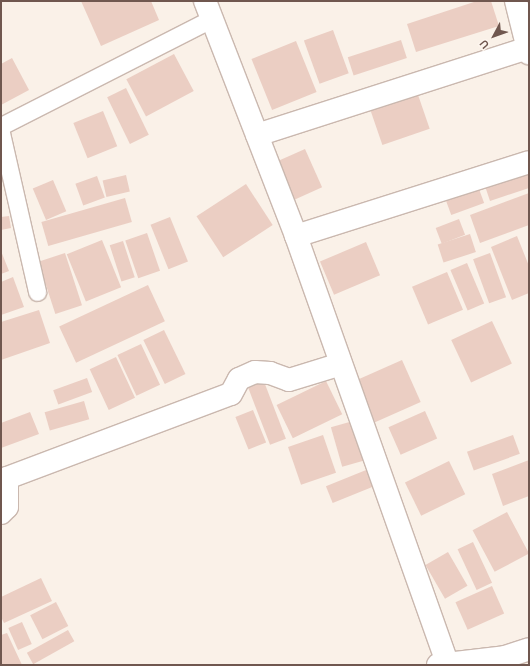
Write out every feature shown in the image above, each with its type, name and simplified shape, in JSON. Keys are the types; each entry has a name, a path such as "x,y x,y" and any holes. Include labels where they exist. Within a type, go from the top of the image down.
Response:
{"street":[{"path":"257,135 528,51 516,1"},
{"path":"209,10 296,236 443,664 505,657 529,649"},
{"path":"296,236 529,162"},
{"path":"1,513 7,507 8,478 231,394 239,380 255,372 270,373 288,380 340,364"}],"lane":[{"path":"1,126 209,10"},
{"path":"1,133 37,292"}],"building":[{"path":"81,1 151,1 159,20 101,46"},
{"path":"477,1 491,1 499,26 416,52 407,24"},
{"path":"333,30 349,73 320,84 304,41"},
{"path":"401,40 407,58 354,75 348,57"},
{"path":"296,41 317,92 272,110 251,59"},
{"path":"174,54 194,91 146,116 126,79"},
{"path":"12,58 29,90 1,105 1,64"},
{"path":"126,88 149,135 130,144 107,97"},
{"path":"416,89 430,129 382,145 369,105"},
{"path":"103,111 117,146 88,158 73,123"},
{"path":"305,149 322,187 288,202 271,164"},
{"path":"529,172 529,188 490,201 485,186"},
{"path":"126,175 130,192 106,197 103,180"},
{"path":"97,176 105,198 83,205 75,184"},
{"path":"53,180 66,211 46,220 33,189"},
{"path":"246,184 273,225 223,257 197,216"},
{"path":"479,189 484,203 451,215 446,201"},
{"path":"529,193 529,225 480,243 470,215"},
{"path":"125,198 132,222 48,246 41,222"},
{"path":"9,216 11,228 1,230 1,217"},
{"path":"170,217 188,262 169,269 151,225"},
{"path":"459,219 465,235 442,244 436,228"},
{"path":"147,233 160,271 138,278 125,240"},
{"path":"470,234 476,252 444,263 438,245"},
{"path":"517,236 529,266 529,293 512,300 491,247"},
{"path":"102,240 121,287 86,302 67,254"},
{"path":"123,241 135,277 121,281 110,245"},
{"path":"366,242 380,275 334,295 320,262"},
{"path":"1,251 9,271 1,274"},
{"path":"65,253 82,305 55,314 38,262"},
{"path":"490,253 506,297 489,303 473,259"},
{"path":"467,263 484,304 468,311 450,270"},
{"path":"447,272 463,310 428,325 412,287"},
{"path":"13,277 24,307 1,315 1,282"},
{"path":"148,285 165,321 76,363 59,326"},
{"path":"39,310 50,343 1,360 1,322"},
{"path":"492,321 512,364 471,383 451,340"},
{"path":"164,330 185,374 165,384 143,340"},
{"path":"141,344 160,385 136,396 117,355"},
{"path":"116,357 135,398 109,410 90,369"},
{"path":"402,360 421,402 375,422 356,380"},
{"path":"87,378 92,392 58,404 53,390"},
{"path":"263,379 286,439 270,445 247,385"},
{"path":"326,381 342,414 293,438 277,405"},
{"path":"84,401 89,419 50,431 45,412"},
{"path":"253,410 266,442 248,450 235,417"},
{"path":"425,411 437,438 401,455 388,427"},
{"path":"30,412 39,434 1,448 1,423"},
{"path":"353,421 364,460 342,467 331,427"},
{"path":"323,435 336,473 301,485 288,447"},
{"path":"513,435 520,454 474,471 467,452"},
{"path":"529,460 529,496 503,506 492,474"},
{"path":"449,461 465,494 421,516 405,482"},
{"path":"376,466 383,483 333,503 326,486"},
{"path":"507,512 529,554 495,572 473,530"},
{"path":"473,542 492,583 477,590 458,549"},
{"path":"448,552 468,586 445,599 425,565"},
{"path":"41,578 52,601 4,623 1,617 1,597"},
{"path":"492,586 504,613 468,630 455,602"},
{"path":"56,602 68,626 42,639 30,615"},
{"path":"22,622 32,644 18,650 8,628"},
{"path":"68,630 74,641 33,664 27,653"},
{"path":"7,633 22,665 1,665 1,635"}]}
